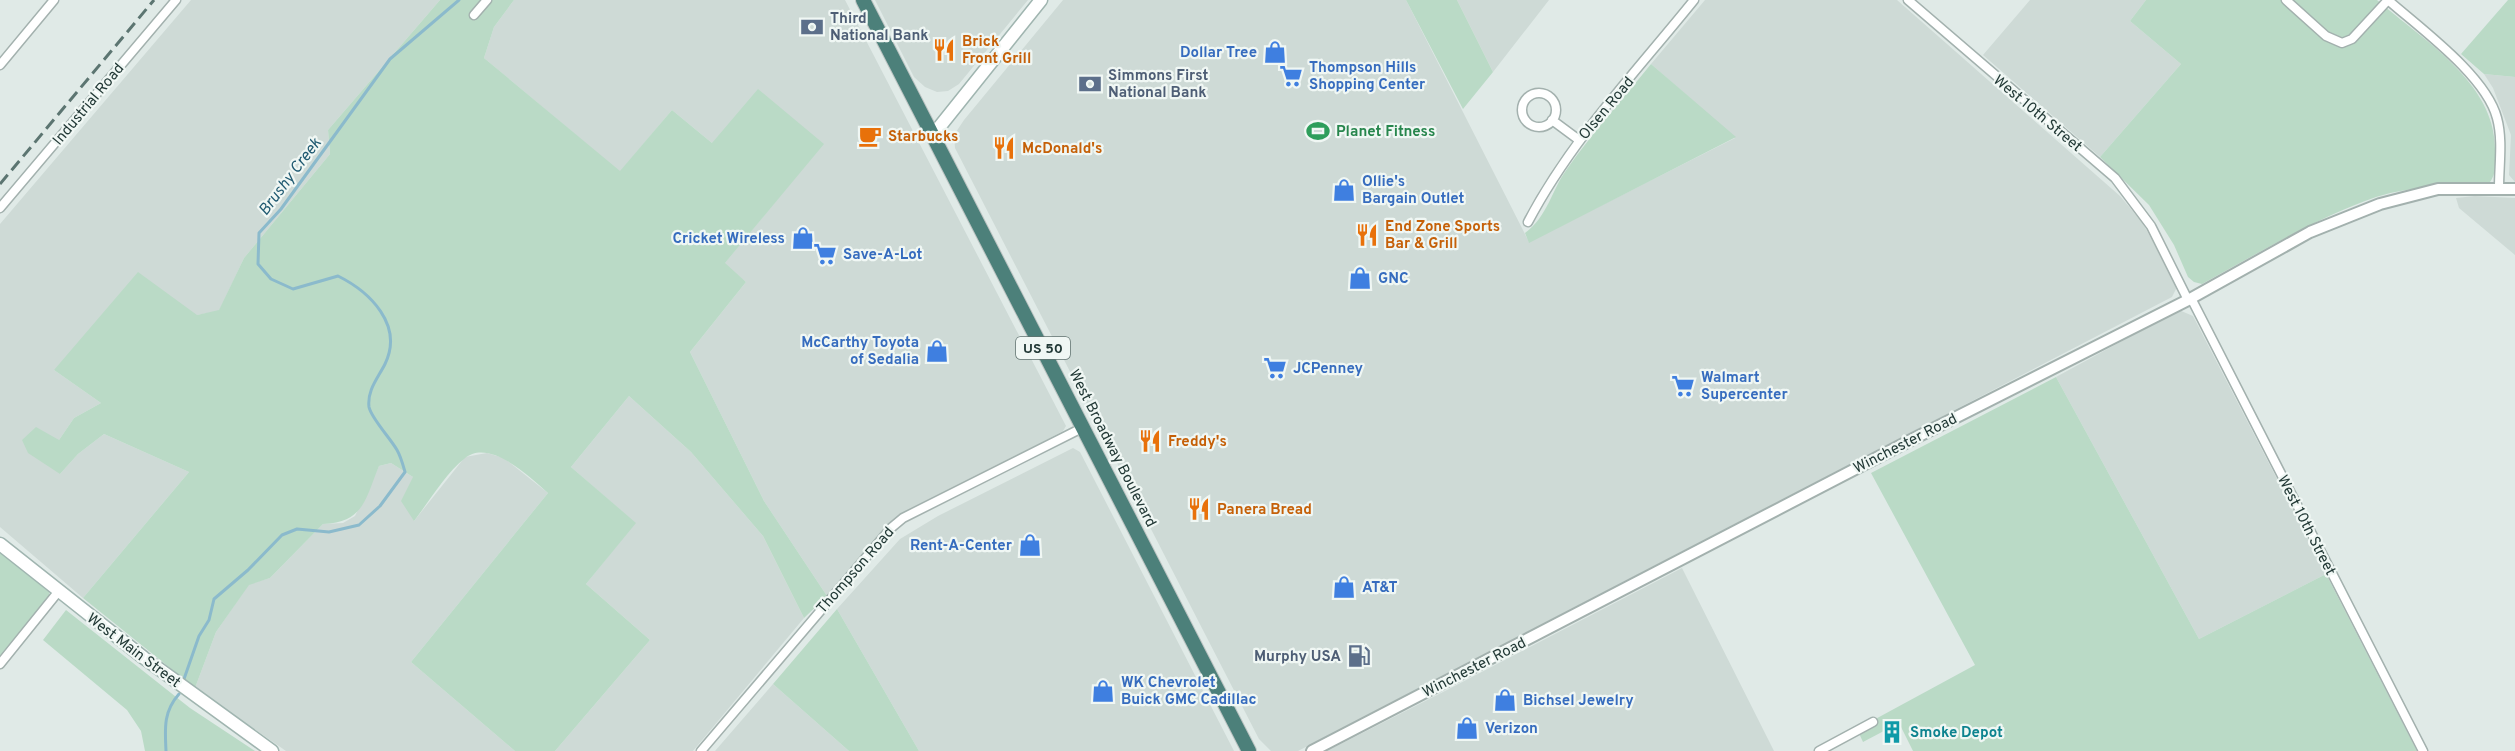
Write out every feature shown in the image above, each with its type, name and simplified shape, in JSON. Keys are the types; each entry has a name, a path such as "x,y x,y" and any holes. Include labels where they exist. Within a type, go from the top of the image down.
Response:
{"highway":[{"name":"West Broadway Boulevard","path":"863,0 1249,751"}],"main road":[{"path":"933,135 1041,0"},
{"name":"West Main Street","path":"0,544 58,592 272,751"}],"street":[{"path":"0,65 3,55 54,0"},
{"name":"Industrial Road","path":"0,208 176,0"},
{"path":"474,15 487,0"},
{"name":"Olsen Road","path":"1528,222 1549,181 1579,140 1694,0"},
{"name":"West 10th Street","path":"1908,0 2115,178 2151,226 2423,751"},
{"path":"2286,0 2326,36 2342,43 2352,39 2388,0 2459,61 2489,98 2500,133 2499,188"},
{"path":"1538,93 1548,95 1555,104 1552,120 1538,126 1528,122 1522,107 1527,97 1538,93"},
{"path":"1552,120 1579,140"},
{"name":"Winchester Road","path":"1312,751 1893,449 2189,299 2310,232 2380,204 2438,189 2515,189"},
{"name":"Thompson Road","path":"701,751 891,528 903,518 1084,427"},
{"path":"0,664 58,592"},
{"path":"1819,751 1873,722"}],"shaded area":[{"path":"191,0 440,0 328,130 330,154 244,258 219,311 197,315 54,370 101,403 74,418 59,440 60,474 78,454 104,434 189,472 83,598 0,527 0,224"},
{"path":"514,0 845,0 1066,426 1063,431 917,509 888,531 827,596 764,501 690,352 746,282 724,264 823,144 712,143 672,110 620,172 484,58 494,27"},
{"path":"875,0 1028,0 959,84 948,91 937,92 925,87 914,77"},
{"path":"1063,0 1406,0 1529,242 1735,138 1651,64 1705,0 1897,0 2120,196 2142,222 2174,279 2176,289 2172,297 1298,751 1271,751 1259,739 955,148 954,135 964,120"},
{"path":"1457,0 1549,0 1493,72"},
{"path":"2030,0 2146,0 2130,21 2181,64 2100,157 1983,55"},
{"path":"2484,74 2515,77 2515,182 2509,175 2511,135 2493,88"},
{"path":"2475,196 2515,198 2515,255 2459,208 2456,198"},
{"path":"2179,310 2193,316 2326,574 2199,639 2056,377"},
{"path":"629,396 691,452 763,536 804,618 693,751 555,751 650,640 586,584 635,523 571,467"},
{"path":"1073,448 1080,452 1234,751 919,751 837,609 900,539 938,516"},
{"path":"487,453 504,458 548,493 411,662 515,751 286,751 195,688 216,632 249,584 270,578 323,524 343,523 355,516 379,466 391,463 413,477 414,521 465,457"},
{"path":"1682,568 1774,751 1327,751 1443,692"},
{"path":"773,684 849,751 715,751"}],"green space":[{"path":"440,0 514,0 494,27 484,58 620,171 672,110 712,143 758,89 824,144 725,263 746,282 690,352 764,501 827,596 804,618 763,536 691,452 629,396 571,467 636,523 586,584 650,640 555,751 515,751 411,662 548,493 509,462 485,453 474,453 464,459 444,480 414,521 401,501 413,477 391,463 379,466 366,499 355,514 347,519 323,524 270,578 249,585 216,632 195,688 83,598 189,472 104,434 78,454 60,474 28,453 22,440 36,427 59,440 74,418 101,403 54,370 138,272 197,315 219,310 244,258 330,154 328,130"},
{"path":"1406,0 1457,0 1493,72 1463,109"},
{"path":"2146,0 2377,0 2454,65 2483,104 2492,126 2495,150 2494,174 2490,182 2419,188 2376,197 2309,226 2202,284 2194,282 2188,277 2174,245 2149,205 2100,157 2181,64 2130,21"},
{"path":"2508,0 2515,0 2515,77 2484,74 2461,54"},
{"path":"1651,64 1736,137 1529,243 1525,233 1539,219 1567,169"},
{"path":"2056,377 2199,639 2326,574 2417,751 1913,751 1899,723 1863,742 1857,729 1975,665 1871,473"},
{"path":"0,552 49,592 50,603 0,663"},
{"path":"837,609 919,751 849,751 773,684"},
{"path":"66,610 190,708 255,751 145,751 141,731 127,710 43,640"}],"waterway":[{"name":"Brushy Creek","path":"184,679 199,636 209,620 214,599 248,570 282,535 297,529 329,532 359,525 380,506 405,472 397,450 373,417 369,407 371,390 390,350 390,336 381,311 362,291 338,276 293,289 271,279 258,264 259,233 281,209 390,59 459,0"},
{"name":"Brushy Creek","path":"166,751 165,728 168,714 179,694"}],"railway":[{"path":"0,184 154,0"}],"place":[{"name":"Third National Bank","path":"812,27"},
{"name":"Brick Front Grill","path":"944,50"},
{"name":"Dollar Tree","path":"1275,52"},
{"name":"Thompson Hills Shopping Center","path":"1291,76"},
{"name":"Simmons First National Bank","path":"1090,84"},
{"name":"Planet Fitness","path":"1318,131"},
{"name":"Starbucks","path":"870,136"},
{"name":"McDonald's","path":"1004,148"},
{"name":"Ollie's Bargain Outlet","path":"1344,190"},
{"name":"End Zone Sports Bar & Grill","path":"1367,235"},
{"name":"Cricket Wireless","path":"803,238"},
{"name":"Save-A-Lot","path":"825,254"},
{"name":"GNC","path":"1360,278"},
{"name":"McCarthy Toyota of Sedalia","path":"937,351"},
{"name":"JCPenney","path":"1275,368"},
{"name":"Walmart Supercenter","path":"1683,386"},
{"name":"Freddy's","path":"1150,441"},
{"name":"Panera Bread","path":"1199,509"},
{"name":"Rent-A-Center","path":"1030,545"},
{"name":"AT&T","path":"1344,587"},
{"name":"Murphy USA","path":"1359,656"},
{"name":"WK Chevrolet Buick GMC Cadillac","path":"1103,691"},
{"name":"Bichsel Jewelry","path":"1505,700"},
{"name":"Verizon","path":"1467,728"},
{"name":"Smoke Depot","path":"1892,732"}]}
